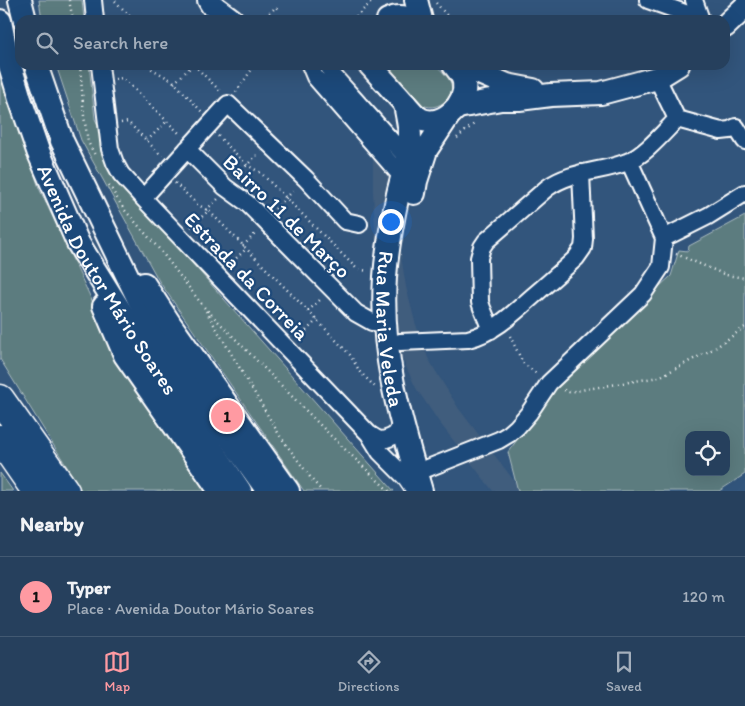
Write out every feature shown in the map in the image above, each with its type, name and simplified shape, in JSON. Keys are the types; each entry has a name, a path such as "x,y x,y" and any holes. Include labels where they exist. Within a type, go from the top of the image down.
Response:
{"highway":[{"path":"0,380 22,421 11,445"},
{"path":"0,399 11,445 36,491"},
{"path":"11,445 65,491"}],"main road":[{"path":"20,0 24,15"},
{"path":"209,0 212,5 225,15"},
{"path":"384,15 389,0"},
{"path":"416,0 420,15"},
{"path":"730,21 745,7"},
{"name":"Avenida Doutor Mário Soares","path":"0,21 3,46 38,151 78,243 141,344 240,491"},
{"name":"Avenida Doutor Mário Soares","path":"38,70 62,141 156,335 268,491"},
{"path":"375,70 414,114 421,119 434,120 440,119 453,111 501,99 601,93 657,78 670,70"},
{"name":"Rua Maria Veleda","path":"421,491 400,417 388,359 384,302 388,249 392,224 408,172 462,100 464,81 458,70"},
{"path":"471,70 507,85 550,95"},
{"name":"Rua Maria Veleda","path":"405,104 410,136 406,236 400,278 400,342 411,405 435,491"},
{"path":"96,210 170,324 288,491"},
{"path":"78,243 125,355 220,491"}],"street":[{"path":"93,0 94,15"},
{"path":"648,0 689,15"},
{"path":"694,0 699,15"},
{"path":"312,70 315,77 408,172"},
{"path":"330,70 408,172"},
{"name":"Estrada da Correia","path":"101,73 110,149 121,174 369,434 380,452 406,478 415,491"},
{"path":"657,78 677,119 725,132 736,127 745,141"},
{"path":"143,198 228,104"},
{"name":"Bairro 11 de Março","path":"228,104 306,178 346,221 359,224"},
{"path":"491,330 480,302 479,258 482,246 486,241 555,182 581,173 629,161 638,156 677,119"},
{"name":"Bairro 11 de Março","path":"189,147 222,192 247,203 262,225 356,312 372,322 385,324"},
{"path":"428,468 509,434 529,413 549,383 643,294 661,267 664,243 629,161"},
{"path":"400,342 468,339 491,330 576,258 583,248 584,239 581,173"},
{"path":"664,243 745,193"},
{"path":"369,434 380,440 393,436 397,433 400,426 400,417"}],"path":[{"path":"69,0 72,15"},
{"path":"358,15 374,0"},
{"path":"433,0 446,15"},
{"path":"115,1 129,15"},
{"path":"267,15 276,7 280,11"},
{"path":"154,70 174,82 247,165 261,173 357,269"},
{"path":"174,82 188,70"},
{"path":"199,70 230,101 228,104"},
{"path":"237,90 251,70"},
{"path":"101,73 124,78 189,147"},
{"path":"106,124 128,122 147,141 197,204 207,210 317,320 350,355 360,372 381,393"},
{"path":"147,141 167,122"},
{"path":"456,139 477,122"},
{"path":"187,232 269,143"},
{"path":"218,276 286,198 306,178"},
{"path":"664,243 726,275 745,278"},
{"path":"308,311 326,295"},
{"path":"322,491 280,436 204,307 330,435 389,491"},
{"path":"508,317 512,322 506,328 523,364 535,373"},
{"path":"288,349 317,320"},
{"path":"549,383 569,392 659,377 715,348 745,327"}],"shaded area":[{"path":"373,153 400,156 398,214 402,262 415,322 428,358 459,409 522,491 493,491 439,422 416,388 407,369 399,350 377,265"}],"green space":[{"path":"39,0 82,0 84,15 41,15"},
{"path":"58,70 90,70 95,119 138,202 394,491 304,491 159,281 81,140"},
{"path":"391,70 441,70 447,76 451,84 451,90 447,99 438,106 432,107 421,104"},
{"path":"0,71 39,188 121,362 211,491 82,491 0,359"},
{"path":"745,216 745,474 719,491 518,491 508,452 583,356 671,276 679,250 688,251 689,246"},
{"path":"0,473 13,491 0,491"}],"place":[{"name":"Typer","path":"227,416"}]}
